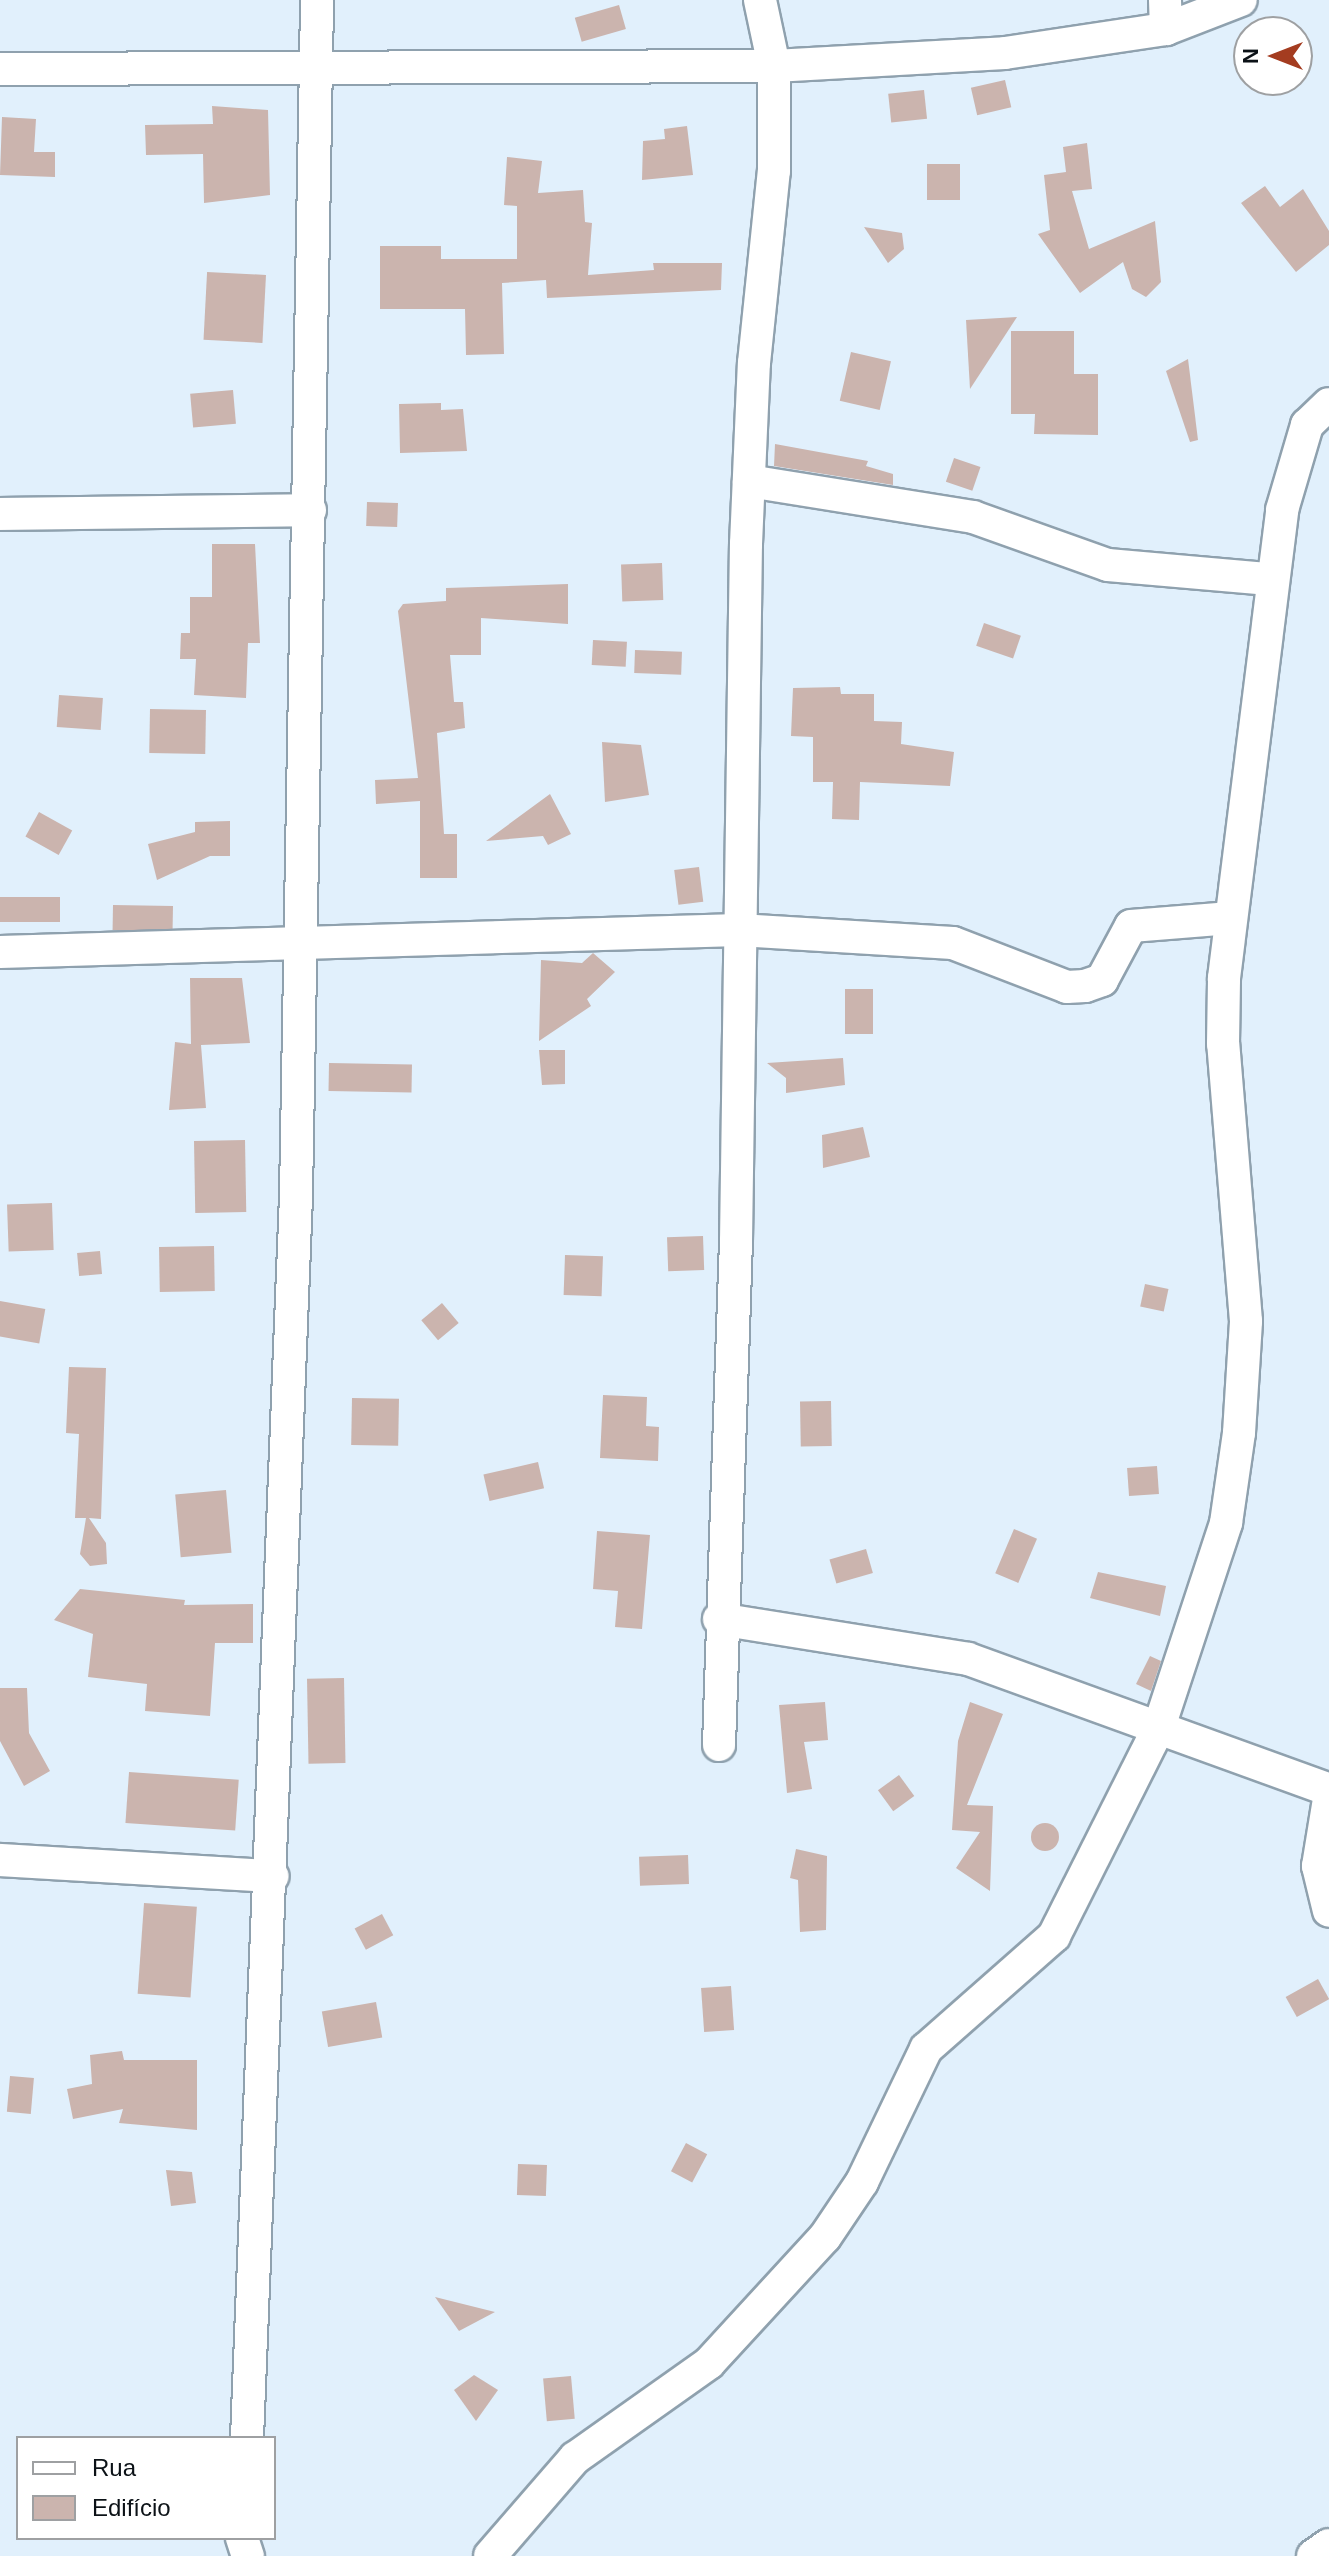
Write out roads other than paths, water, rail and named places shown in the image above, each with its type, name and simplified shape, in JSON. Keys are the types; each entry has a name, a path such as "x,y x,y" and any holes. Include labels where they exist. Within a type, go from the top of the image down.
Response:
{"street":[{"path":"247,2436 273,1876 300,947 317,0"},
{"path":"719,1745 719,1619 736,1241 749,481 774,171 774,66 760,0"},
{"path":"0,69 774,66 1005,53 1165,14 1241,0"},
{"path":"490,2556 575,2458 709,2363 825,2237 862,2182 926,2049 1054,1936 1159,1727 1226,1523 1239,1433 1246,1321 1223,1044 1231,918 1269,579 1292,462 1307,425 1329,404"},
{"path":"749,481 973,517 1108,565 1269,579"},
{"path":"0,514 310,510"},
{"path":"0,952 300,947 739,930 953,943 1067,987 1102,980 1131,926 1231,918"},
{"path":"719,1619 968,1659 1329,1790"},
{"path":"1329,1799 1318,1866 1329,1911"},
{"path":"0,1860 273,1876"},
{"path":"1313,2556 1329,2545"}]}
